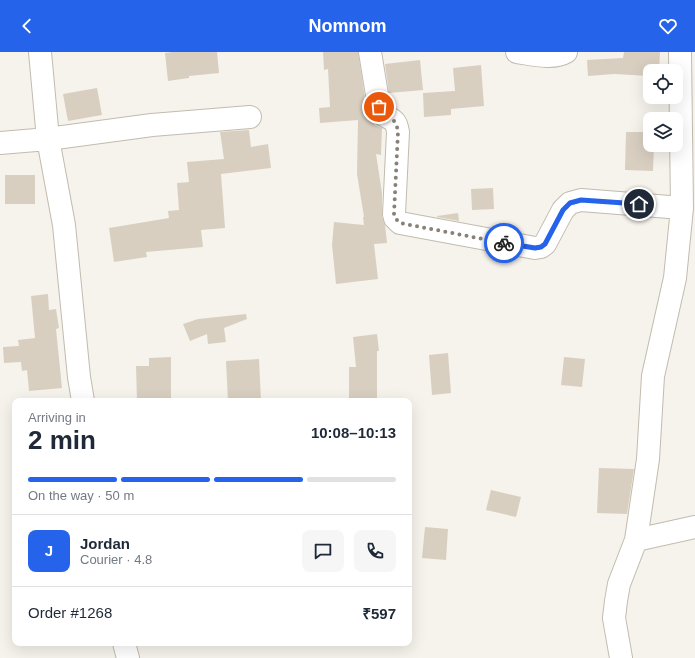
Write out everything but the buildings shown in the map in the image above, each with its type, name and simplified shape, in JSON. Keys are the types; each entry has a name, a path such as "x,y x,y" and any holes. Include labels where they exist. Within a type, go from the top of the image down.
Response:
{"street":[{"path":"40,52 48,139 64,225 83,398"},
{"path":"370,52 379,107 382,114 397,124 398,132 394,214 395,218 400,223 535,248 541,247 545,244 563,210 570,203 581,200 682,208"},
{"path":"517,52 549,56 566,52"},
{"path":"621,658 614,618 616,601 620,584 636,540 648,458 653,376 675,278 682,208 680,52"},
{"path":"0,143 48,139 152,125 250,117"},
{"path":"636,540 695,527"},
{"path":"125,646 128,658"}],"way so far":[{"path":"379,107 382,114 397,124 395,218 400,223 504,243"}],"route":[{"path":"504,243 535,248 541,247 545,244 563,210 570,203 581,200 639,204"}]}
